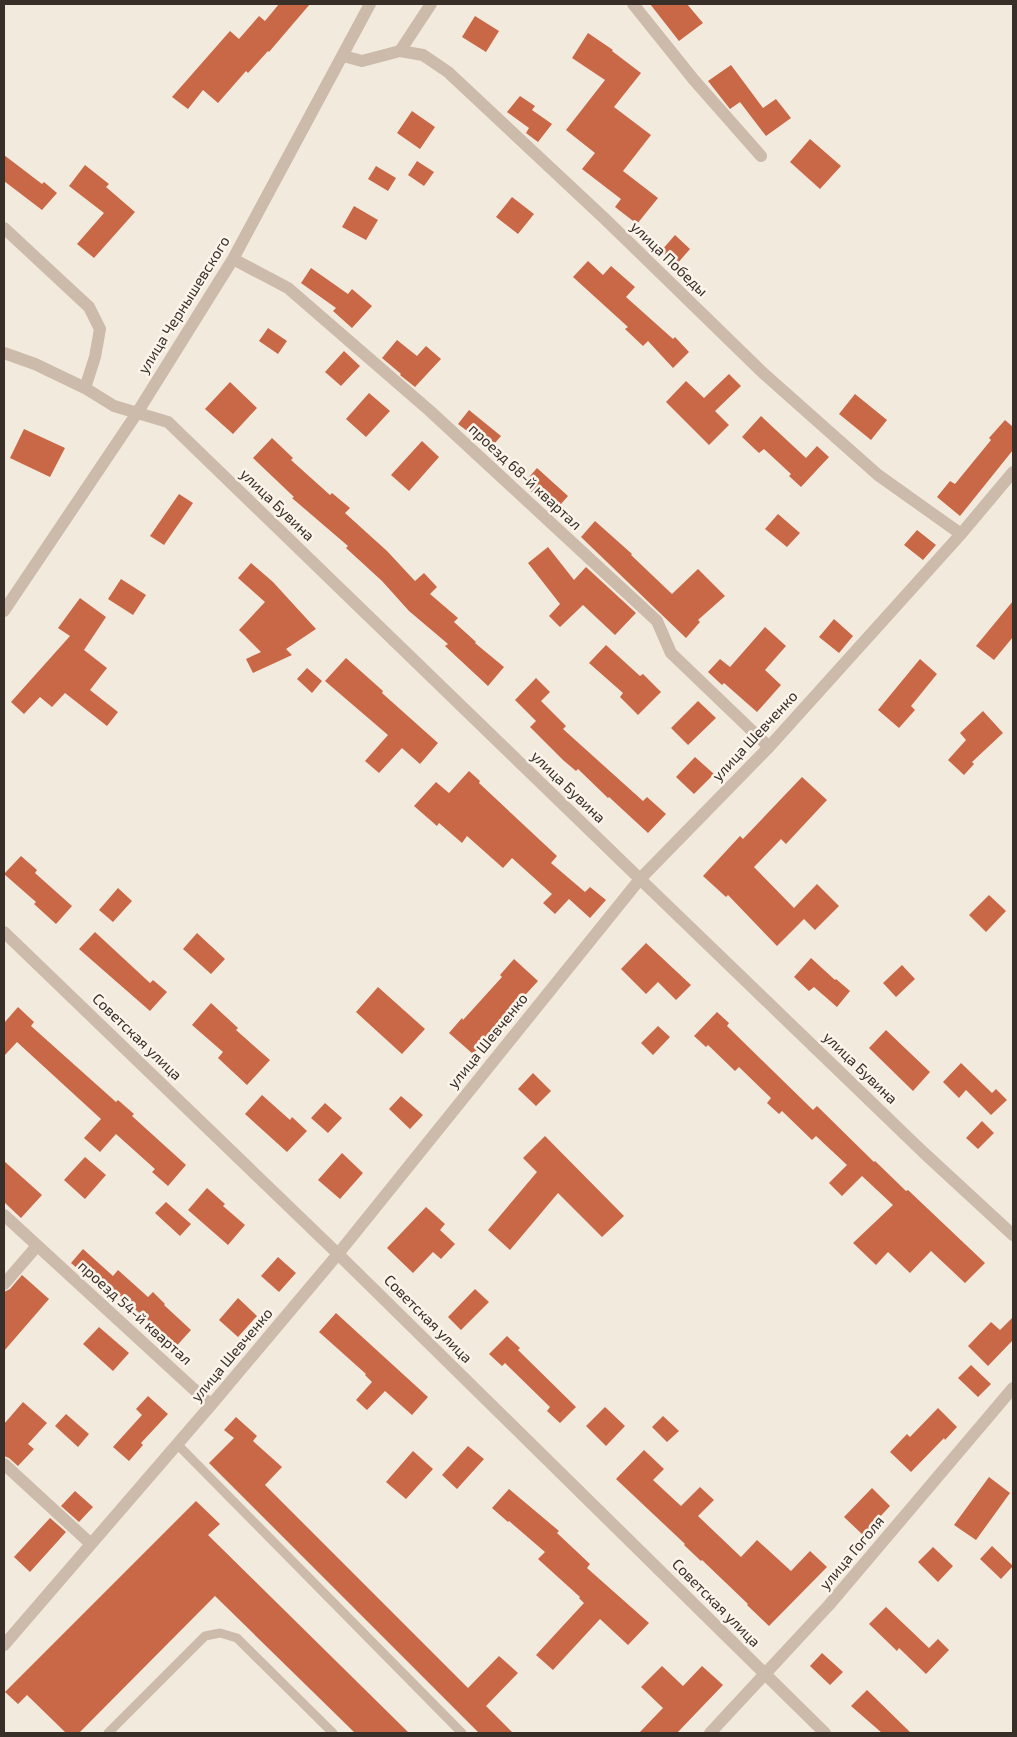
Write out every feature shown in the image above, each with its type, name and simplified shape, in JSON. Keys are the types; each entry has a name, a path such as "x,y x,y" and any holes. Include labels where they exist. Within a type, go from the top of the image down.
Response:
{"street":[{"name":"улица Чернышевского","path":"4,611 136,413 234,259 370,4"},
{"path":"400,51 431,4"},
{"path":"633,4 694,80 760,156"},
{"name":"улица Победы","path":"343,56 362,61 400,51 423,55 448,72 605,219 762,372 878,475 961,534"},
{"path":"4,228 89,306 100,330 95,357 85,388"},
{"name":"проезд 68-й квартал","path":"234,259 288,288 430,411 657,621 671,652 768,747"},
{"name":"улица Бувина","path":"4,354 35,364 85,388 114,406 168,422 923,1152 1013,1235"},
{"name":"улица Шевченко","path":"4,1645 211,1405 338,1254 640,879 768,747 961,534 1013,472"},
{"name":"Советская улица","path":"4,932 338,1254 825,1733"},
{"name":"проезд 54-й квартал","path":"4,1215 211,1405"},
{"path":"4,1284 37,1246"},
{"name":"улица Гоголя","path":"710,1733 829,1605 1013,1388"},
{"path":"4,1464 91,1544"}],"lane":[{"path":"177,1444 462,1733"},
{"path":"108,1733 205,1636 220,1633 237,1638 333,1733"}],"building":[{"path":"279,4 310,4 269,52 248,73 246,71 218,103 203,90 188,109 172,97 230,31 239,39 259,16 265,21"},
{"path":"650,4 687,4 703,23 679,41"},
{"path":"475,16 499,31 486,52 462,37"},
{"path":"588,33 641,73 614,107 651,135 623,171 658,198 637,224 615,207 621,199 582,169 595,153 566,130 605,80 572,58"},
{"path":"731,65 763,108 776,99 791,118 766,136 740,102 730,109 708,81"},
{"path":"520,96 535,106 532,110 552,124 538,142 526,133 529,128 507,112"},
{"path":"412,111 435,127 420,149 397,133"},
{"path":"810,139 841,166 820,189 790,162"},
{"path":"4,155 57,193 42,210 4,181"},
{"path":"417,161 434,172 424,186 408,175"},
{"path":"85,165 109,184 106,187 135,212 94,258 77,244 104,213 69,186"},
{"path":"376,166 396,178 388,191 368,179"},
{"path":"512,197 534,214 518,234 496,217"},
{"path":"354,206 378,220 366,240 342,227"},
{"path":"675,235 690,249 676,265 661,251"},
{"path":"588,261 603,275 611,266 635,287 626,297 673,339 675,337 689,352 673,368 648,341 643,346 625,329 628,327 573,277"},
{"path":"311,268 348,294 352,289 372,306 352,328 333,311 336,308 301,283"},
{"path":"268,328 287,341 278,354 259,341"},
{"path":"397,340 417,356 426,346 441,359 415,387 382,358"},
{"path":"344,351 360,366 341,386 325,372"},
{"path":"729,374 741,386 715,411 729,425 709,445 666,402 686,381 704,398"},
{"path":"230,382 257,408 233,434 205,409"},
{"path":"369,393 390,411 366,437 346,419"},
{"path":"855,394 887,420 871,440 839,414"},
{"path":"469,410 501,436 488,451 475,437 458,424"},
{"path":"761,416 806,458 817,446 829,457 801,487 789,476 791,474 764,449 759,453 742,437"},
{"path":"1005,420 1013,427 1013,450 960,516 937,497 950,481 955,484 991,440 989,438"},
{"path":"24,429 65,448 50,477 10,458"},
{"path":"272,438 293,458 291,460 330,495 332,493 350,508 345,513 387,551 415,581 424,573 437,587 430,594 458,618 454,622 475,643 504,667 488,686 445,646 448,644 409,611 382,581 346,548 348,546 292,498 294,497 253,458"},
{"path":"422,441 439,457 409,491 391,475"},
{"path":"537,468 568,496 554,512 523,484"},
{"path":"179,494 193,503 164,545 150,536"},
{"path":"778,514 800,533 787,547 765,529"},
{"path":"595,521 632,554 672,594 698,569 725,596 698,620 700,622 686,638 581,537"},
{"path":"917,530 936,545 923,560 904,545"},
{"path":"548,547 574,580 586,567 636,613 615,635 583,605 560,627 549,616 560,604 528,563"},
{"path":"251,563 273,582 316,629 286,649 292,655 253,673 246,659 261,652 239,630 265,602 238,578"},
{"path":"121,579 146,595 133,615 108,599"},
{"path":"80,598 106,617 84,650 107,668 90,690 118,712 107,726 65,693 52,707 40,697 24,714 11,702 70,636 58,628"},
{"path":"1013,601 1013,637 994,660 976,646"},
{"path":"834,619 853,636 839,653 819,637"},
{"path":"765,627 786,646 765,670 781,685 757,712 724,683 722,685 708,672 720,659 730,667"},
{"path":"606,645 640,676 643,674 661,692 638,715 620,697 623,693 589,663"},
{"path":"346,658 438,743 420,764 402,748 379,773 365,761 388,735 325,681"},
{"path":"920,659 937,674 911,706 915,710 899,728 878,710"},
{"path":"307,668 322,681 312,693 297,679"},
{"path":"536,678 550,692 541,701 566,726 563,729 643,801 647,797 666,814 648,833 578,769 576,771 563,760 530,727 536,721 515,700"},
{"path":"698,701 716,718 688,745 671,728"},
{"path":"983,711 1003,733 972,762 974,764 964,775 948,760 966,740 960,733"},
{"path":"695,757 714,774 694,794 676,777"},
{"path":"469,771 480,781 479,783 557,856 551,863 585,892 590,887 606,900 590,918 569,899 555,914 543,903 552,894 512,858 503,868 467,836 462,843 439,823 437,826 414,806 436,782 449,793"},
{"path":"802,777 827,800 786,844 781,839 754,867 794,908 817,884 839,906 815,930 804,919 777,946 728,895 726,897 703,876 740,836 743,839"},
{"path":"21,856 37,870 35,873 72,906 56,924 34,904 36,902 4,874"},
{"path":"118,888 132,901 113,922 99,910"},
{"path":"989,895 1006,911 986,932 969,915"},
{"path":"95,932 150,983 153,980 167,992 150,1011 79,949"},
{"path":"197,933 225,959 211,974 183,949"},
{"path":"646,943 691,985 676,1000 658,982 646,994 621,969"},
{"path":"811,958 850,991 837,1007 814,987 809,991 794,977"},
{"path":"514,959 538,981 517,1004 519,1005 473,1054 449,1033 502,977 500,975"},
{"path":"902,965 915,979 896,997 883,983"},
{"path":"378,987 425,1029 402,1054 356,1012"},
{"path":"211,1003 238,1028 236,1030 270,1060 247,1085 218,1058 223,1052 192,1025"},
{"path":"18,1007 34,1022 31,1026 116,1102 118,1100 134,1114 132,1116 186,1165 168,1186 152,1172 155,1169 116,1134 100,1152 84,1138 101,1119 17,1042 4,1056 4,1023"},
{"path":"717,1012 729,1023 727,1026 813,1110 817,1106 874,1162 906,1191 908,1190 985,1263 965,1283 931,1251 910,1273 888,1252 876,1265 853,1243 893,1205 862,1176 842,1196 829,1183 847,1165 816,1136 812,1140 782,1111 779,1114 767,1103 771,1098 739,1067 735,1071 708,1045 706,1047 694,1036"},
{"path":"658,1026 670,1037 653,1055 641,1043"},
{"path":"886,1030 930,1072 913,1091 869,1048"},
{"path":"961,1063 992,1093 996,1089 1007,1100 991,1115 966,1090 959,1098 943,1082"},
{"path":"533,1073 551,1091 536,1106 518,1089"},
{"path":"262,1095 290,1120 292,1117 307,1131 287,1152 245,1114"},
{"path":"401,1096 423,1115 410,1129 389,1109"},
{"path":"325,1103 342,1118 328,1133 311,1118"},
{"path":"982,1121 994,1133 978,1149 966,1138"},
{"path":"545,1136 624,1216 602,1237 558,1193 510,1250 488,1230 537,1172 523,1158"},
{"path":"342,1153 363,1173 340,1199 318,1180"},
{"path":"85,1157 106,1175 85,1199 64,1180"},
{"path":"4,1161 42,1195 21,1218 4,1202"},
{"path":"207,1188 225,1204 223,1206 245,1225 228,1245 188,1210"},
{"path":"166,1202 191,1224 180,1236 155,1213"},
{"path":"426,1207 445,1224 440,1230 455,1244 441,1259 433,1252 413,1273 387,1248"},
{"path":"83,1249 113,1276 118,1270 148,1297 153,1292 191,1330 172,1351 150,1331 154,1326 119,1295 114,1300 71,1263"},
{"path":"278,1257 296,1273 279,1292 261,1276"},
{"path":"22,1275 49,1299 4,1351 4,1292 10,1289"},
{"path":"475,1289 489,1302 461,1330 448,1317"},
{"path":"238,1298 257,1316 238,1337 219,1320"},
{"path":"336,1313 428,1397 412,1415 385,1391 367,1410 356,1400 372,1382 366,1374 319,1332"},
{"path":"1013,1317 1013,1340 988,1366 968,1346 991,1322 1000,1330"},
{"path":"99,1327 129,1353 113,1371 83,1344"},
{"path":"507,1336 520,1348 518,1350 576,1407 560,1423 547,1411 550,1407 505,1363 502,1366 489,1354"},
{"path":"971,1365 991,1384 978,1397 958,1378"},
{"path":"148,1396 168,1414 141,1443 143,1445 129,1461 113,1447 142,1415 136,1409"},
{"path":"23,1402 47,1423 28,1444 34,1449 18,1466 4,1456 4,1424"},
{"path":"605,1407 625,1426 606,1446 586,1426"},
{"path":"938,1408 957,1427 911,1472 890,1452 907,1434 910,1437"},
{"path":"66,1414 89,1434 78,1447 55,1426"},
{"path":"663,1416 679,1431 667,1442 652,1427"},
{"path":"236,1417 257,1436 253,1441 282,1467 265,1485 468,1688 499,1656 518,1673 486,1706 513,1733 479,1733 209,1463 234,1438 224,1430"},
{"path":"468,1446 484,1459 457,1489 442,1475"},
{"path":"644,1450 664,1469 653,1480 681,1506 700,1487 714,1500 698,1516 741,1557 757,1540 791,1571 810,1551 827,1567 769,1626 616,1479"},
{"path":"413,1451 433,1469 406,1499 386,1482"},
{"path":"989,1477 1010,1493 976,1540 954,1525"},
{"path":"872,1488 890,1506 863,1535 844,1517"},
{"path":"509,1489 559,1531 557,1533 590,1564 587,1568 649,1623 628,1645 600,1619 553,1670 536,1655 584,1603 580,1597 538,1559 545,1552 492,1508"},
{"path":"75,1491 93,1507 79,1522 61,1506"},
{"path":"196,1501 220,1524 208,1535 409,1733 355,1733 215,1596 79,1733 66,1733 27,1695 18,1704 5,1692"},
{"path":"50,1518 66,1532 30,1572 14,1557"},
{"path":"992,1546 1013,1566 1001,1579 980,1559"},
{"path":"933,1547 953,1566 938,1582 918,1562"},
{"path":"886,1607 929,1648 938,1639 949,1650 926,1674 899,1648 897,1651 869,1624"},
{"path":"822,1653 843,1672 830,1685 810,1666"},
{"path":"662,1666 683,1686 702,1666 723,1685 677,1733 639,1733 663,1708 641,1687"},
{"path":"867,1690 911,1733 882,1733 851,1706"}]}
